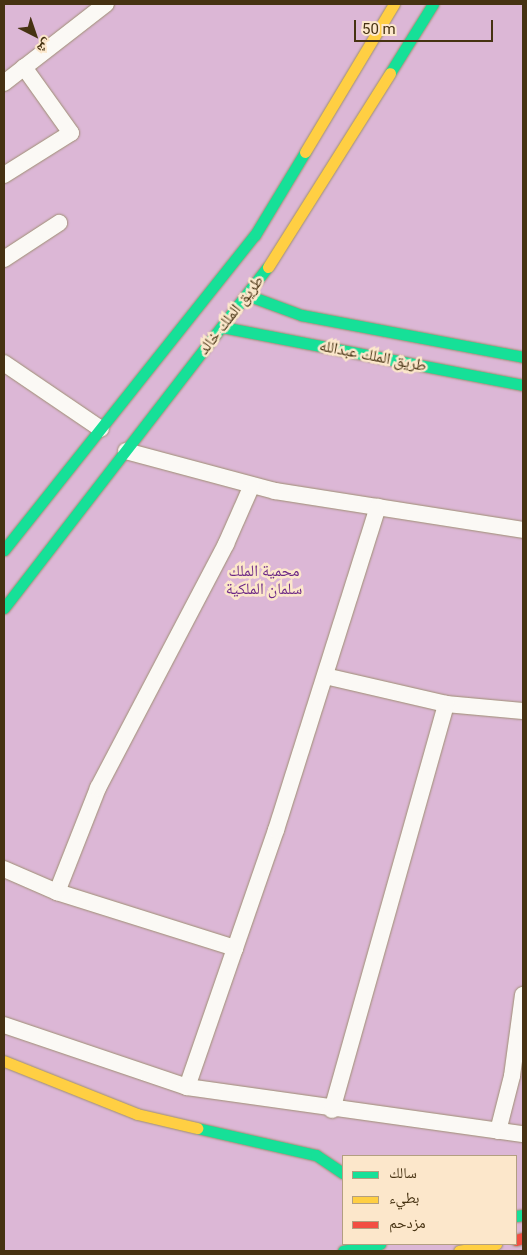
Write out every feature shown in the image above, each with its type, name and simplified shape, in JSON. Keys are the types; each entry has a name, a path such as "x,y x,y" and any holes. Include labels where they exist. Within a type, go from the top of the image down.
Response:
{"street":[{"path":"4,83 106,4"},
{"name":"طريق الملك خالد","path":"4,550 255,235 394,4"},
{"name":"طريق الملك خالد","path":"4,608 278,255 433,4"},
{"path":"4,175 71,133 24,67"},
{"path":"4,259 58,223"},
{"name":"طريق الملك عبدالله","path":"247,295 301,315 523,357"},
{"name":"طريق الملك عبدالله","path":"222,327 523,384"},
{"path":"4,363 101,429"},
{"path":"126,451 252,485 523,530"},
{"path":"57,892 98,788 226,544 252,485"},
{"path":"187,1087 325,676 378,507"},
{"path":"325,676 446,704 523,711"},
{"path":"332,1110 446,704"},
{"path":"4,869 57,892 235,948"},
{"path":"498,1131 512,1076 523,996"},
{"path":"4,1025 187,1087 332,1110 523,1134"},
{"path":"4,1061 136,1114 316,1155 342,1172"},
{"path":"331,1251 342,1238"},
{"path":"343,1251 375,1245"},
{"path":"459,1251 491,1245"}],"green space":[{"name":"محمية الملك سلمان الملكية","path":"4,4 523,4 523,1251 4,1251"}],"traffic: fast":[{"path":"390,73 433,4"},
{"path":"4,550 255,235 305,152"},
{"path":"4,608 268,267"},
{"path":"247,295 301,315 523,357"},
{"path":"222,327 523,385"},
{"path":"197,1128 316,1155 342,1172"},
{"path":"517,1216 523,1215"},
{"path":"343,1251 375,1245"}],"traffic: slow":[{"path":"305,152 394,4"},
{"path":"268,267 390,73"},
{"path":"4,1061 137,1114 197,1128"},
{"path":"459,1251 491,1245"}],"traffic: jam":[{"path":"517,1240 523,1238"}]}
